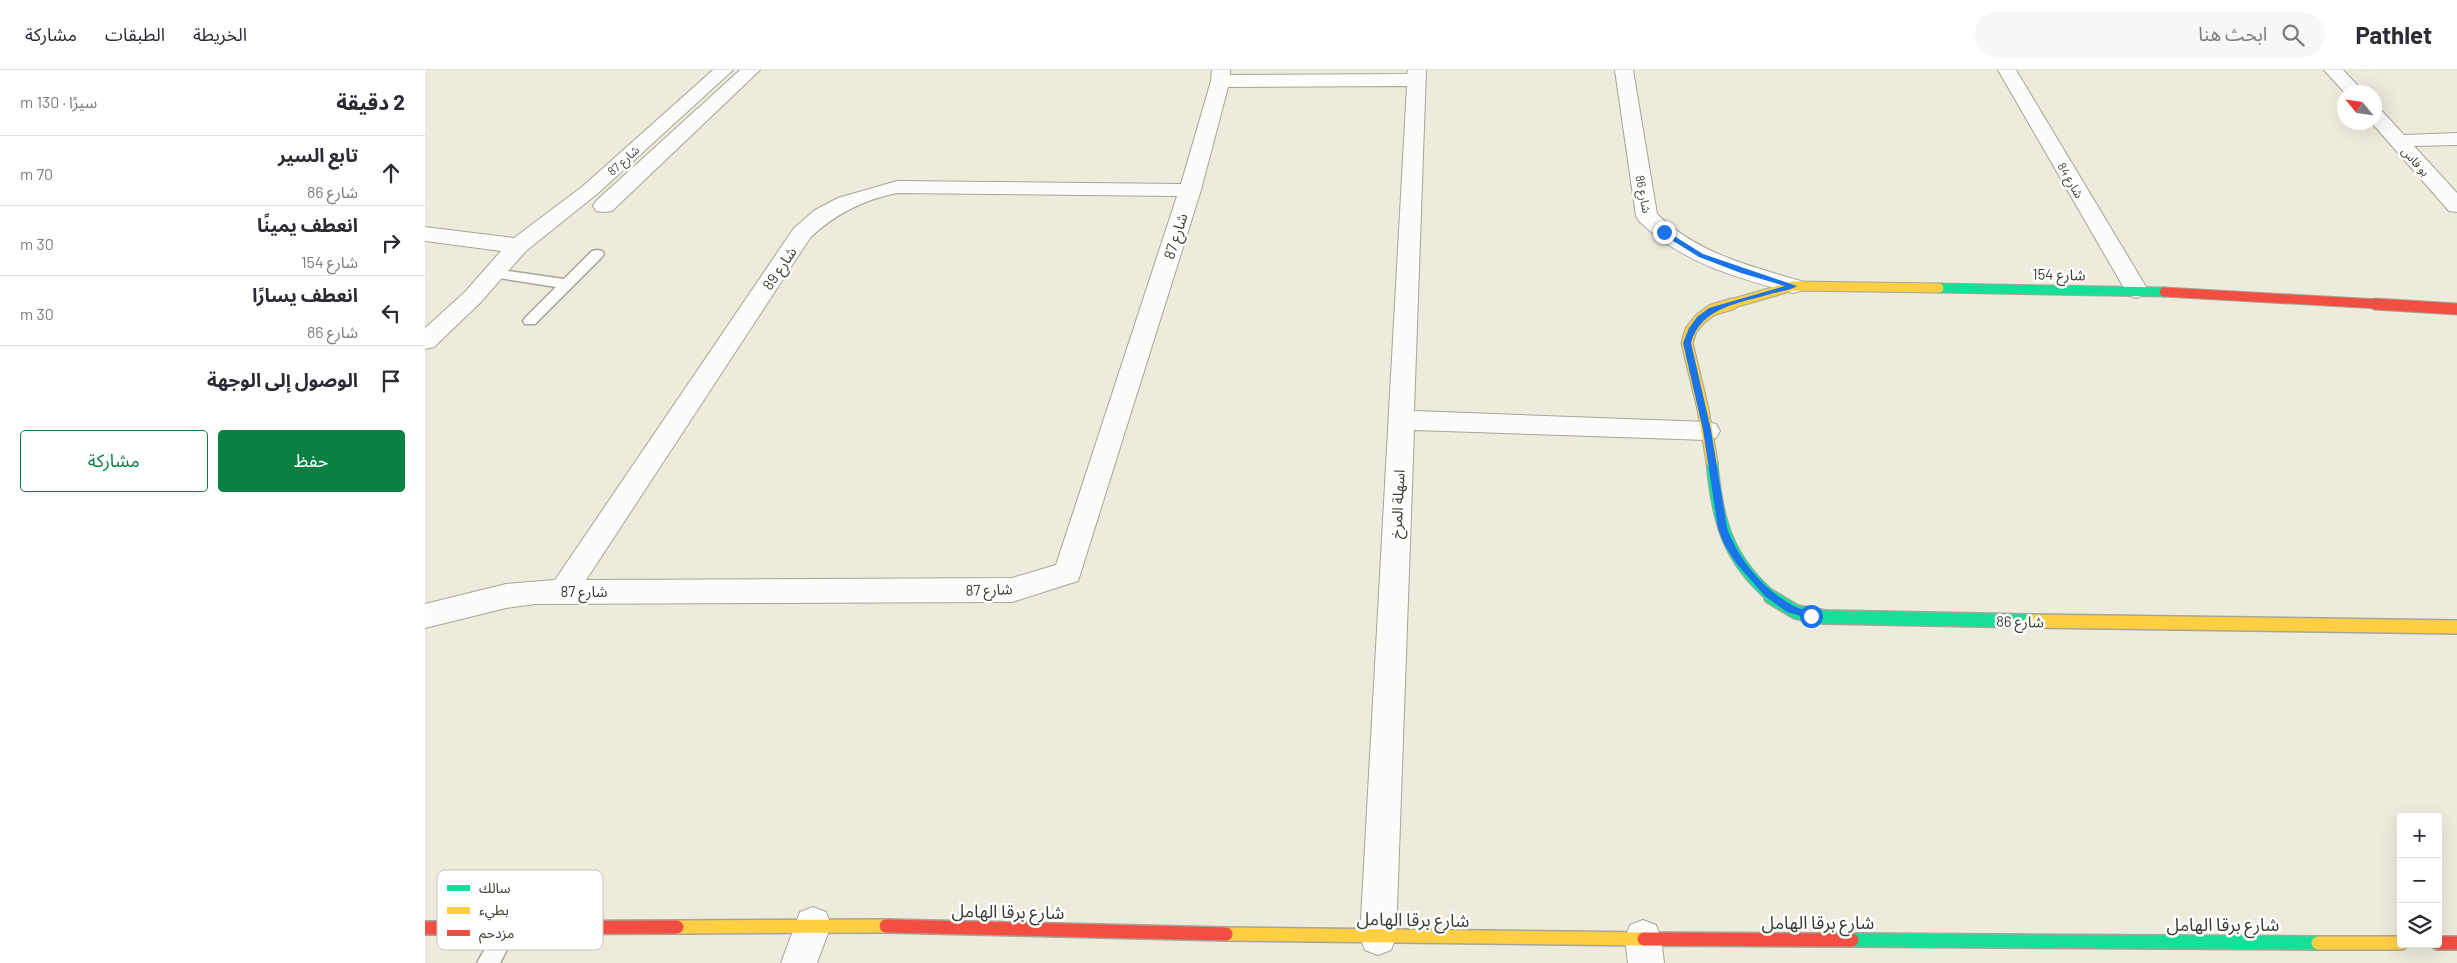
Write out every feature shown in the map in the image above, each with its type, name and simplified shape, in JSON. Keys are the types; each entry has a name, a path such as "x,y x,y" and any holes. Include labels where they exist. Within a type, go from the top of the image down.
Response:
{"street":[{"name":"شارع 87","path":"425,341 457,312 518,246 591,190 724,70"},
{"name":"شارع 87","path":"604,206 751,70"},
{"name":"شارع 86","path":"1624,70 1647,216 1664,232 1701,255 1743,271 1793,286"},
{"name":"شارع 84","path":"2007,70 2136,290"},
{"path":"2333,70 2347,85"},
{"name":"شارع 87","path":"425,616 506,596 563,591 1012,590 1068,573 1190,190 1220,75 1417,75"},
{"name":"اسهلة المرخ","path":"1378,937 1417,75"},
{"name":"بو فاس","path":"2382,123 2457,206"},
{"path":"2398,141 2457,139"},
{"name":"شارع 89","path":"563,591 802,233 827,211 860,196 897,188 1190,190"},
{"path":"425,234 518,246"},
{"name":"شارع 154","path":"1687,343 1691,330 1700,319 1712,310 1793,286 2136,290 2454,308"},
{"name":"شارع 86","path":"1687,343 1707,430 1723,528 1728,544 1768,594 1790,609 1811,616 1834,618 2457,627"},
{"path":"1401,420 1707,430"},
{"path":"799,963 813,925"},
{"name":"شارع برقا الهامل","path":"603,928 813,925 1378,937 1645,951 2397,943"},
{"path":"2442,943 2457,943"}],"lane":[{"path":"530,321 597,254"},
{"path":"493,273 568,284"},
{"path":"488,963 495,950"}],"traffic: fast":[{"path":"1939,288 2164,292"},
{"path":"1712,462 1716,497 1723,530 1728,542 1742,567 1762,589 1784,606 1796,612 1834,618 2031,621"},
{"path":"1852,940 2318,943"}],"traffic: slow":[{"path":"1712,462 1703,409 1687,343 1691,330 1700,319 1712,310 1793,286 1939,288"},
{"path":"2031,621 2457,627"},
{"path":"677,927 886,926"},
{"path":"1226,934 1644,939"},
{"path":"2318,943 2397,943"}],"traffic: jam":[{"path":"2164,292 2457,309"},
{"path":"886,926 1226,934"},
{"path":"603,927 677,927"},
{"path":"425,928 437,928"},
{"path":"1644,939 1852,940"},
{"path":"2442,943 2457,943"}],"route":[{"path":"1664,232 1680,244 1701,255 1743,271 1793,286 1726,304 1712,310 1700,319 1691,330 1687,343 1707,430 1723,528 1728,544 1768,594 1790,609 1811,616"}]}
